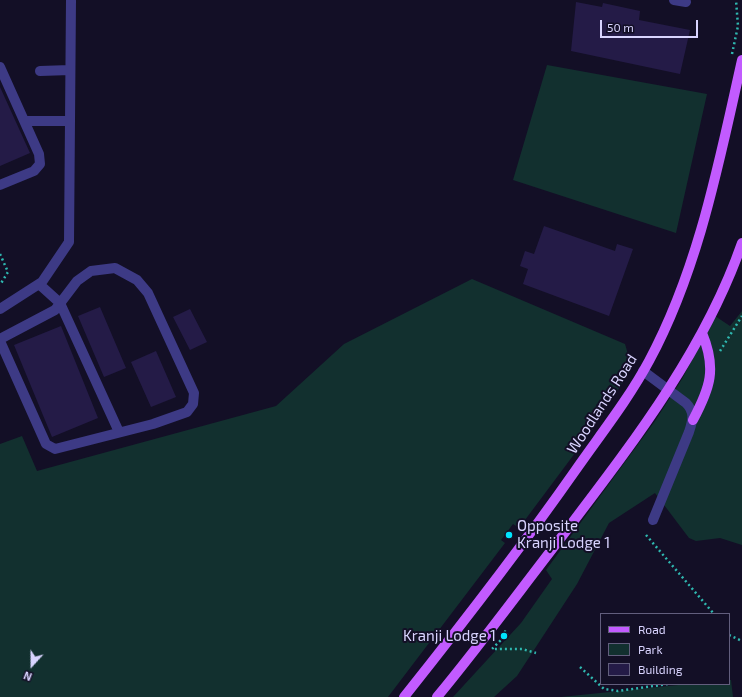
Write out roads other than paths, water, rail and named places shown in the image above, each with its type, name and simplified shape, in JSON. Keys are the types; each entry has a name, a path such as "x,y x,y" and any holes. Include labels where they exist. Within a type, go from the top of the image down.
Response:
{"main road":[{"name":"Woodlands Road","path":"404,697 532,533 628,396 643,371 667,322 683,284 697,242 716,173 742,60"},
{"path":"437,697 495,625 607,477 668,390 702,333 723,292 742,243"},
{"path":"693,420 705,398 710,376 711,365 708,346 702,333"}],"street":[{"path":"0,309 40,284 69,242 71,0"},
{"path":"674,0 686,2"},
{"path":"0,67 39,154 40,164 34,171 0,185"},
{"path":"40,71 70,70"},
{"path":"24,121 70,121"},
{"path":"115,268 137,280 148,293 194,393 193,404 187,412 153,424 55,448 46,444 0,340 55,310 60,302 77,281 91,271 115,268"},
{"path":"40,284 60,302 119,432"},
{"path":"643,371 690,408 693,414 693,420 653,520"}],"place":[{"name":"Opposite Kranji Lodge 1","path":"509,535"},
{"name":"Kranji Lodge 1","path":"504,636"}]}
